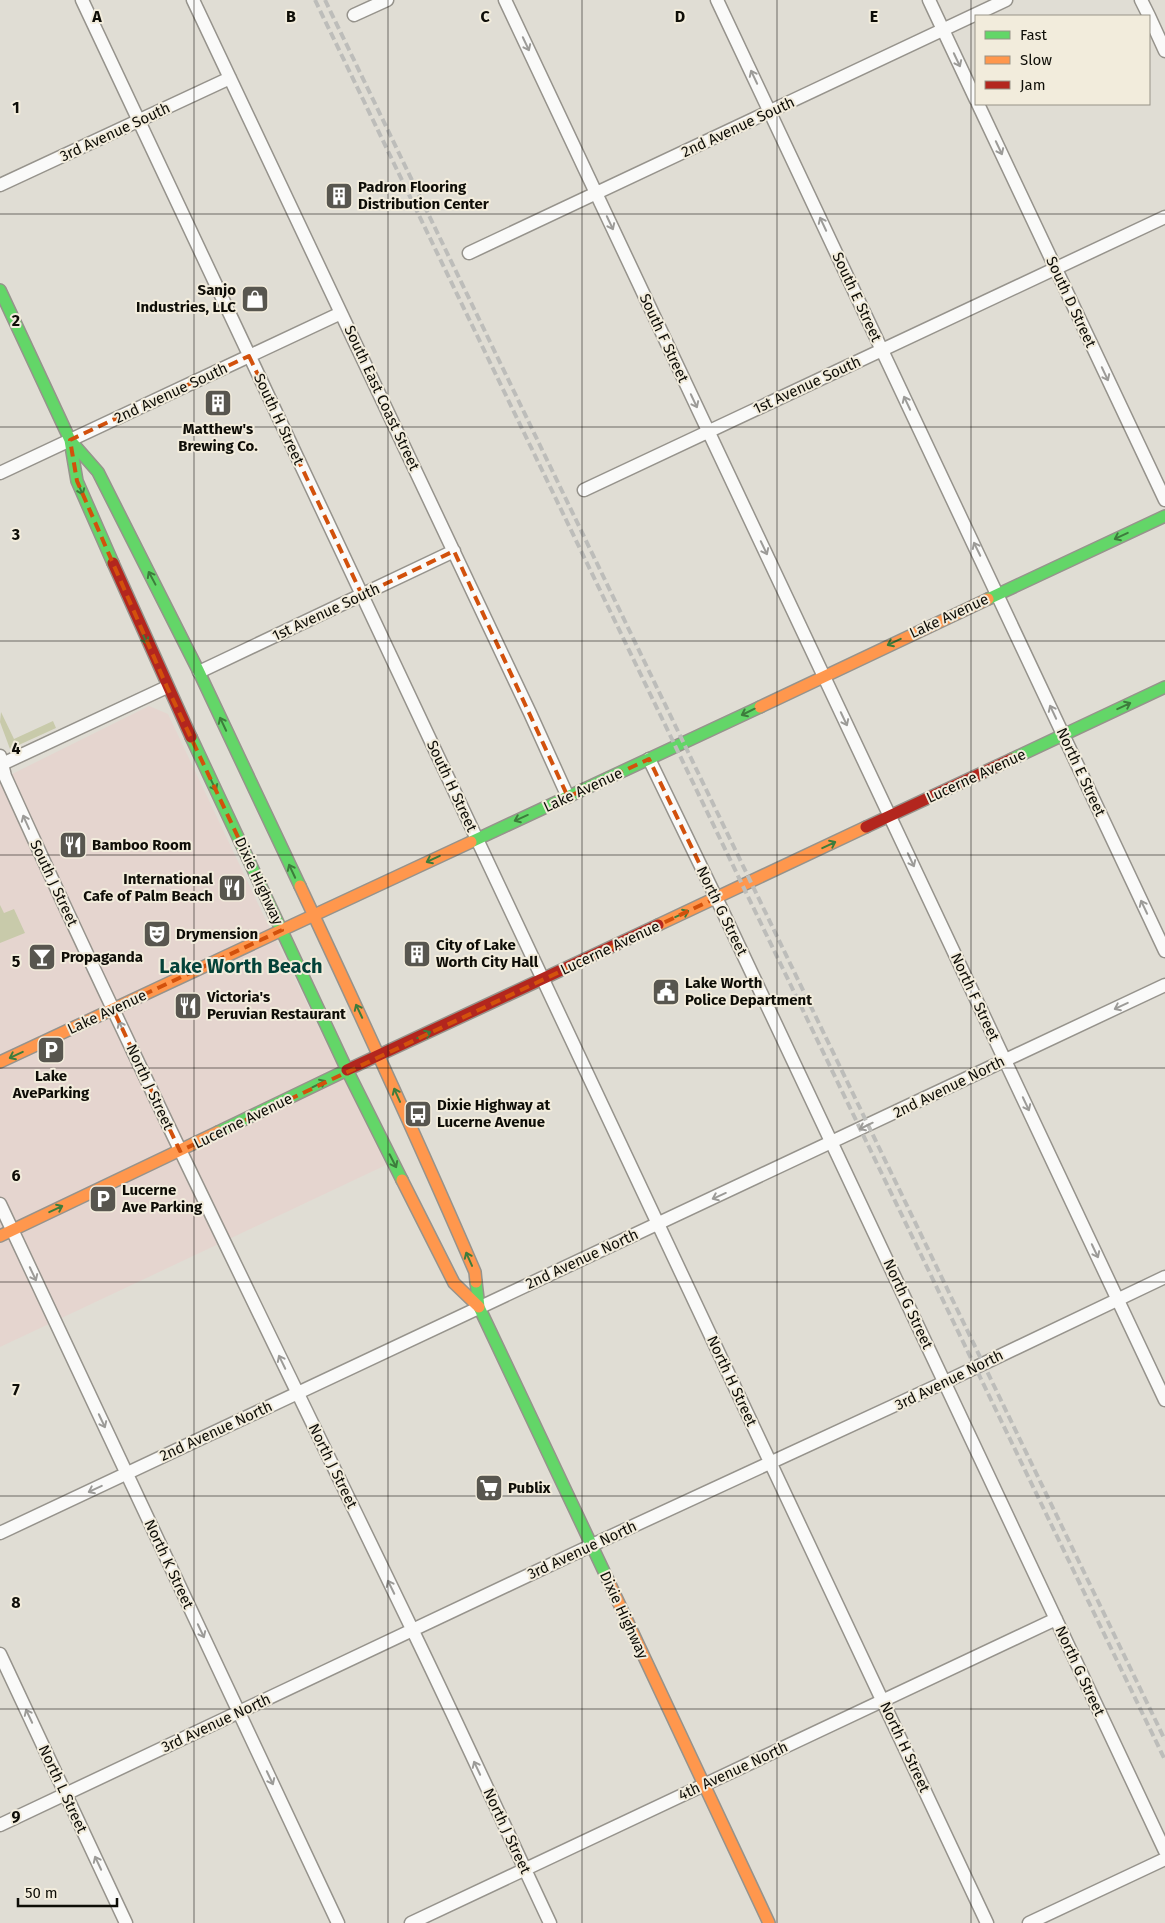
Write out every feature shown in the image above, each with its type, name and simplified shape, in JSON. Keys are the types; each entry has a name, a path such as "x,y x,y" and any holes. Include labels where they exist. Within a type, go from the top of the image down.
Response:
{"main road":[{"name":"Dixie Highway","path":"0,290 70,440 77,481 167,687 347,1070 454,1282 479,1307"},
{"name":"Dixie Highway","path":"70,440 98,472 199,672 380,1055 475,1272 479,1307 769,1923"},
{"name":"Lake Avenue","path":"0,1062 1165,516"},
{"name":"Lucerne Avenue","path":"0,1236 347,1070 543,980 1165,687"}],"street":[{"name":"South H Street","path":"82,0 477,839"},
{"name":"South East Coast Street","path":"193,0 454,551 568,797"},
{"path":"354,16 387,0"},
{"name":"South F Street","path":"505,0 823,675"},
{"name":"South E Street","path":"717,0 997,594"},
{"path":"929,0 975,98"},
{"name":"2nd Avenue South","path":"469,253 1006,0"},
{"path":"1141,0 1148,15"},
{"path":"1150,18 1165,51"},
{"name":"3rd Avenue South","path":"0,186 230,78"},
{"name":"South D Street","path":"978,105 1165,500"},
{"name":"1st Avenue South","path":"584,490 1165,216"},
{"name":"2nd Avenue South","path":"0,473 342,313"},
{"name":"1st Avenue South","path":"199,672 454,551"},
{"name":"North E Street","path":"997,594 1165,951"},
{"name":"North F Street","path":"823,675 1165,1400"},
{"path":"1,762 167,687"},
{"name":"North G Street","path":"649,759 1165,1850"},
{"name":"South J Street","path":"1,762 5,776 113,1009"},
{"name":"North H Street","path":"477,839 987,1923"},
{"name":"2nd Avenue North","path":"0,1533 1165,985"},
{"name":"North J Street","path":"113,1009 412,1630 550,1923"},
{"name":"North K Street","path":"0,1204 338,1923"},
{"name":"3rd Avenue North","path":"0,1825 591,1545 771,1464 1165,1277"},
{"name":"4th Avenue North","path":"410,1923 1056,1619"},
{"name":"North L Street","path":"0,1654 126,1923"},
{"path":"1029,1923 1165,1859"}],"highlighted area":[{"path":"249,356 362,595 454,551 568,797 649,759 716,898 180,1151 113,1009 282,930 167,687 77,481 70,440"}],"shaded area":[{"path":"149,706 168,714 262,912 386,1165 0,1347 0,780"}],"green space":[{"path":"1,712 14,739 53,721 56,728 10,749 0,722"},
{"path":"0,905 4,913 14,909 25,933 0,943"}],"railway":[{"path":"315,0 1165,1760"},
{"path":"325,0 1165,1740"}],"traffic: fast":[{"path":"0,290 70,440 77,481 113,563"},
{"path":"70,440 98,472 199,672 300,886"},
{"path":"988,599 1165,516"},
{"path":"1012,759 1165,687"},
{"path":"471,842 760,707"},
{"path":"191,737 347,1070 402,1180"},
{"path":"218,1132 347,1070"},
{"path":"476,1282 479,1307 608,1580"}],"traffic: slow":[{"path":"760,707 988,599"},
{"path":"658,925 866,827"},
{"path":"282,930 471,842"},
{"path":"300,886 432,1175 475,1272 476,1282"},
{"path":"0,1062 282,930"},
{"path":"0,1236 218,1132"},
{"path":"402,1180 454,1283 479,1307"},
{"path":"608,1580 769,1923"}],"traffic: jam":[{"path":"113,563 191,737"},
{"path":"866,827 1012,759"},
{"path":"347,1070 658,925"}],"place":[{"name":"Padron Flooring Distribution Center","path":"339,196"},
{"name":"Sanjo Industries, LLC","path":"255,299"},
{"name":"Matthew's Brewing Co.","path":"218,403"},
{"name":"Bamboo Room","path":"73,845"},
{"name":"International Cafe of Palm Beach","path":"232,888"},
{"name":"Drymension","path":"157,934"},
{"name":"City of Lake Worth City Hall","path":"417,954"},
{"name":"Propaganda","path":"42,957"},
{"name":"Lake Worth Police Department","path":"666,992"},
{"name":"Victoria's Peruvian Restaurant","path":"188,1006"},
{"name":"Lake AveParking","path":"51,1050"},
{"name":"Dixie Highway at Lucerne Avenue","path":"418,1114"},
{"name":"Lucerne Ave Parking","path":"103,1199"},
{"name":"Publix","path":"489,1488"}],"district":[{"name":"Lake Worth Beach","path":"241,966"}]}
